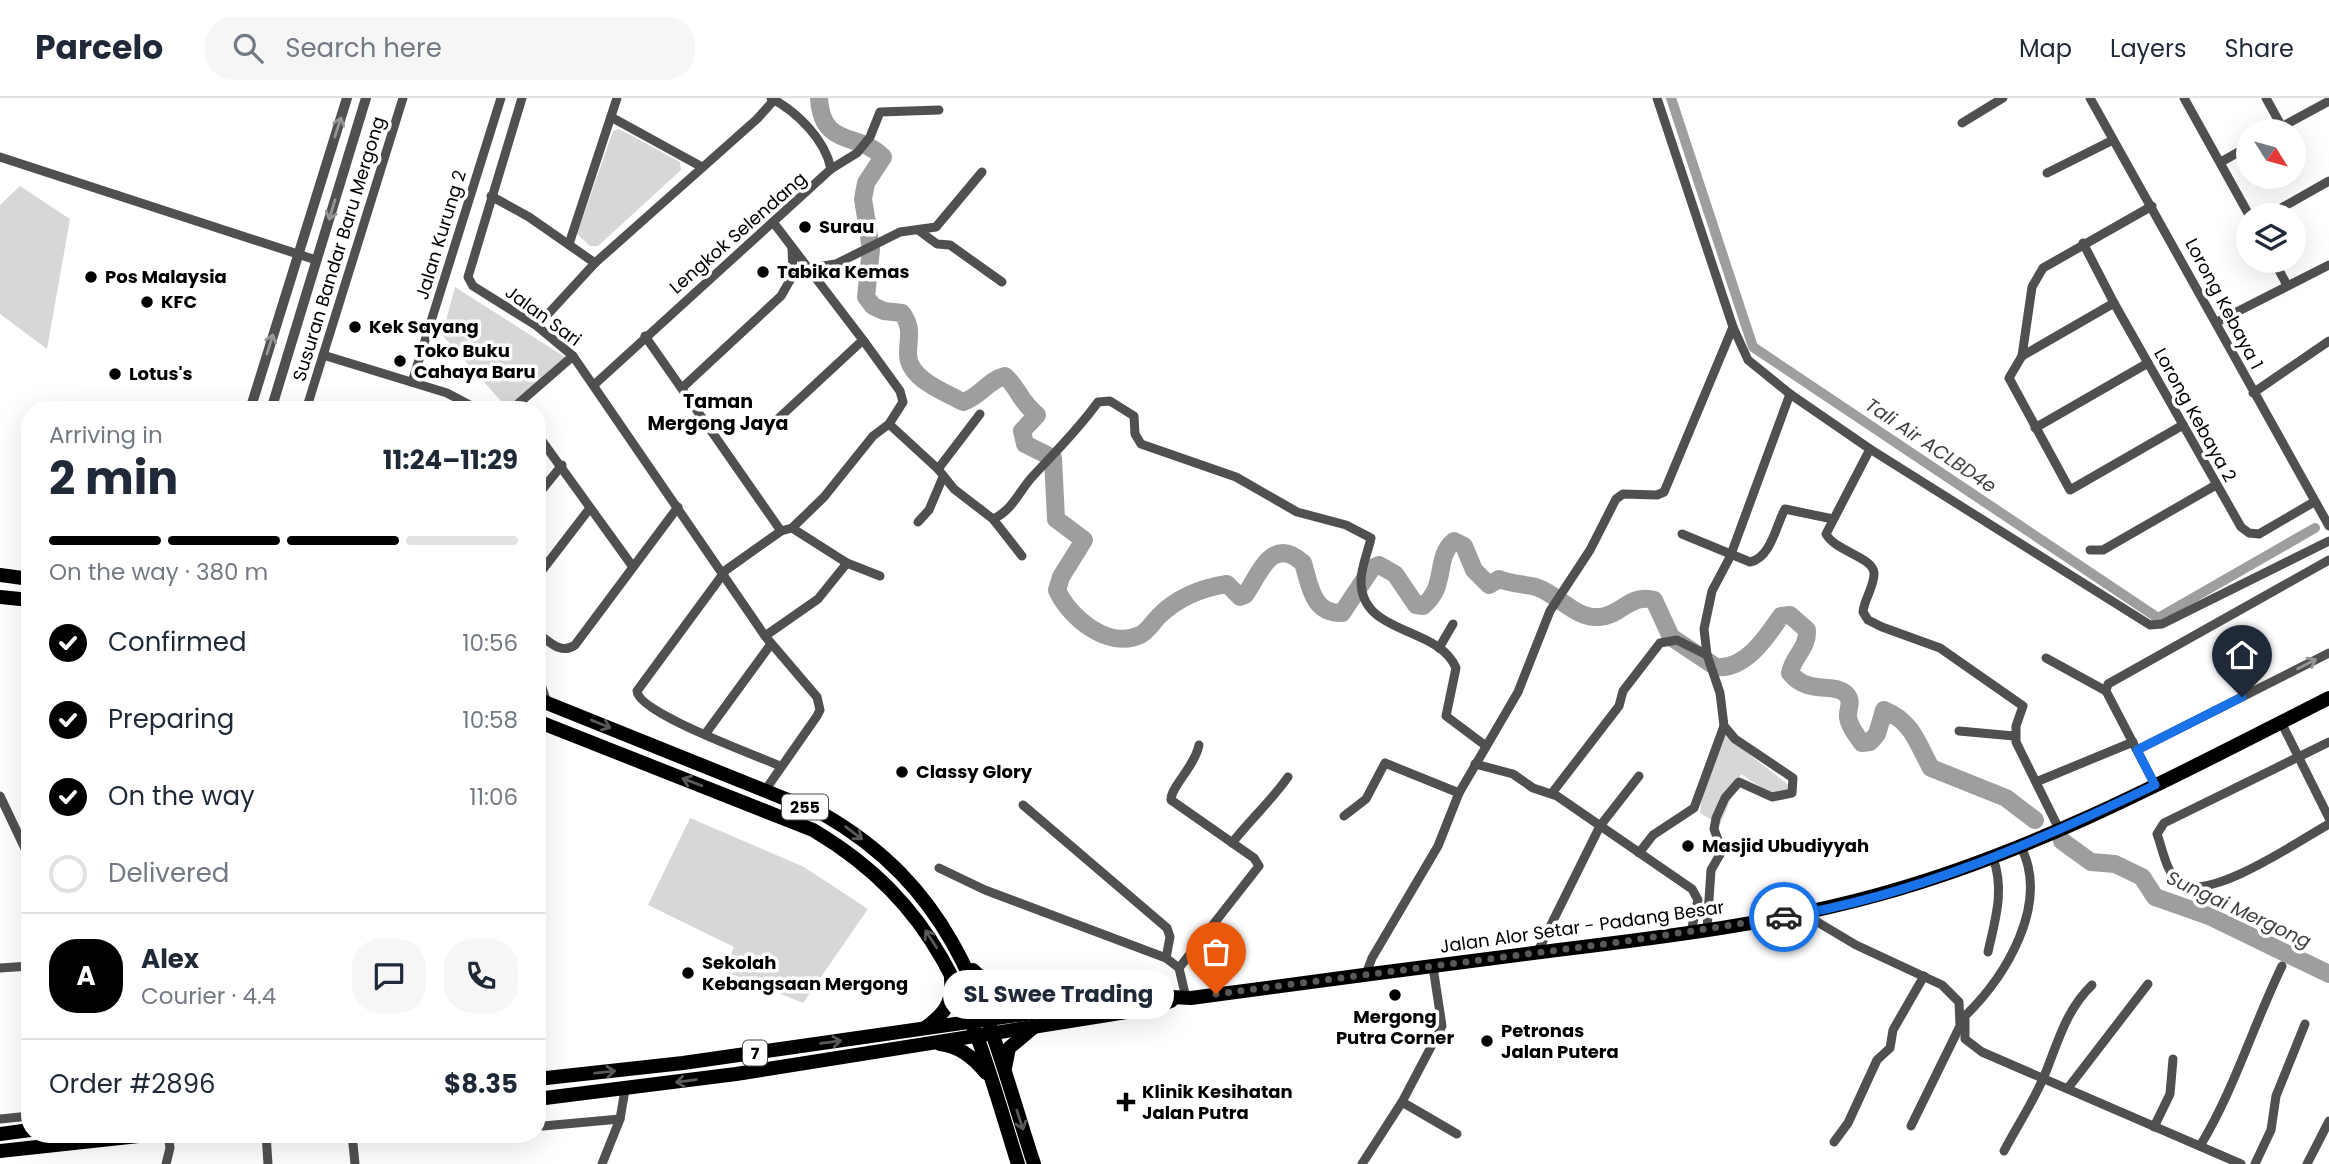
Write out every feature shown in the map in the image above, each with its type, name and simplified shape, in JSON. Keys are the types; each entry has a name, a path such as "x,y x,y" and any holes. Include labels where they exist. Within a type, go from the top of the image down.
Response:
{"main road":[{"path":"0,575 21,578"},
{"path":"0,597 21,599"},
{"name":"Jalan Alor Setar - Padang Besar","path":"1181,998 1691,932 1804,914 1882,894 1993,858 2060,831 2329,698"},
{"name":"255","path":"546,703 766,789 850,829 887,860 928,904 965,961 989,1026 1018,1164"},
{"name":"255","path":"546,725 813,830 838,845 875,875 914,913 951,972 1034,1164"},
{"path":"951,972 953,996 949,1006 925,1035 963,1051 998,1077 1009,1048 1036,1018 1003,999 965,961"},
{"name":"7","path":"546,1078 974,1029 1150,996 1181,998"},
{"name":"7","path":"546,1097 625,1090 925,1035"},
{"path":"0,1134 21,1131"},
{"path":"0,1151 74,1143"}],"street":[{"path":"253,401 347,98"},
{"path":"274,401 366,98"},
{"name":"Susuran Bandar Baru Mergong","path":"309,401 403,98"},
{"name":"Jalan Kurung 2","path":"412,382 501,98"},
{"name":"Jalan Sari","path":"522,98 468,277 473,286 537,326 573,355 768,640 820,703 817,716 780,766"},
{"path":"569,244 617,98"},
{"path":"1657,98 1733,327 1748,360 1790,394 1870,449 2150,625 2162,624 2329,541"},
{"path":"1962,123 2003,98"},
{"name":"Lorong Kebaya 1","path":"2090,98 2217,322 2314,502 2325,511 2329,526"},
{"path":"2184,98 2243,203"},
{"path":"2266,98 2274,119"},
{"path":"537,326 595,263 757,119 772,99"},
{"name":"Lengkok Selendang","path":"595,384 831,169 828,155 818,140 790,110 772,99"},
{"path":"2296,119 2329,101"},
{"path":"831,169 857,153 870,137 875,119 884,110 939,110"},
{"path":"611,117 702,167"},
{"path":"2047,173 2113,140"},
{"path":"2221,162 2236,153"},
{"path":"0,157 316,260"},
{"path":"809,268 836,264 865,250 880,239 936,227 943,222 982,172"},
{"path":"2290,203 2329,181"},
{"path":"491,196 595,263"},
{"path":"2152,206 2049,262 2038,275 2032,287 2022,356 2010,378 2070,490 2183,425"},
{"path":"766,789 780,766 706,733 664,718 640,702 637,691 723,576 781,531 792,528 851,466 873,436 889,424 903,402 900,391 773,222"},
{"path":"918,230 937,244 950,245 1002,282"},
{"name":"Lorong Kebaya 2","path":"2083,243 2241,527 2249,533 2259,534 2314,502"},
{"path":"682,388 781,296 793,275 792,246"},
{"path":"2217,322 2329,265"},
{"path":"2280,273 2287,285"},
{"path":"2022,356 2114,303"},
{"path":"1366,975 1373,958 1438,846 1459,793 1518,692 1550,611 1590,550 1616,499 1623,494 1657,495 1664,492 1733,327"},
{"path":"645,336 781,531"},
{"path":"767,429 863,340"},
{"path":"2253,393 2329,341"},
{"path":"323,355 447,393 462,401"},
{"path":"521,401 573,355"},
{"path":"2035,428 2148,363"},
{"path":"1639,853 1653,835 1694,808 1724,726 1720,693 1707,656 1704,629 1707,610 1712,591 1730,556 1790,394"},
{"path":"993,519 1007,511 1098,402 1110,401 1134,416 1135,434 1141,444 1236,477 1297,512 1346,525 1368,535 1371,538 1361,579 1363,595 1375,615 1439,648 1456,668 1446,716 1486,746"},
{"path":"918,522 929,510 940,473 980,414"},
{"path":"889,424 993,519 1022,556"},
{"path":"546,446 632,567"},
{"path":"1870,449 1826,534 1829,540 1874,569 1875,576 1863,603 1863,612 1868,620 1940,648 2018,701 2023,711 2014,736 2060,831"},
{"path":"546,485 562,466"},
{"path":"2090,550 2103,550 2216,485"},
{"path":"546,639 562,649 575,645 678,507"},
{"path":"546,565 590,508"},
{"path":"1682,534 1730,556 1755,562 1778,529 1784,509 1833,519"},
{"path":"792,528 847,563 880,576"},
{"path":"2106,691 2108,684 2115,678 2329,560"},
{"path":"706,733 768,640 818,599 847,563"},
{"path":"1439,648 1453,624"},
{"path":"1552,793 1619,706 1623,691 1660,643 1672,641 1707,656"},
{"path":"2036,782 2135,746 2329,653"},
{"path":"2046,658 2106,691 2155,785"},
{"path":"2281,722 2329,818"},
{"path":"1707,929 1711,870 1722,851 1714,829 1724,797 1739,782 1772,797 1792,793 1794,787 1793,778 1735,739 1724,726"},
{"path":"1959,731 2014,736"},
{"path":"2329,742 2164,823 2157,834 2169,870 2181,884 2205,888 2227,881 2329,824"},
{"path":"1181,998 1179,968 1258,871 1254,858 1171,800 1172,791 1195,761 1199,746"},
{"path":"1343,816 1366,799 1385,763 1459,793"},
{"path":"1475,764 1513,774 1533,788 1552,793 1698,894 1691,932"},
{"path":"1537,953 1600,826 1639,776"},
{"path":"1232,843 1249,822 1266,808 1288,777"},
{"path":"0,796 21,840"},
{"path":"1023,805 1167,928 1170,937 1166,958"},
{"path":"1965,1016 1989,992 2013,954 2032,884 2031,865 2021,847"},
{"path":"1988,952 2000,900 1999,874 1993,858"},
{"path":"939,868 985,890 1166,958 1179,968"},
{"path":"1804,914 1856,945 1942,985 1959,1002 1965,1016 1963,1032 1970,1044 1982,1052 2241,1164"},
{"path":"0,968 21,967"},
{"path":"1362,1164 1402,1102 1442,1026 1433,967"},
{"path":"2200,1146 2225,1101 2261,1009 2282,967"},
{"path":"1834,1142 1848,1123 1877,1060 1889,1048 1893,1030 1924,976"},
{"path":"2068,1088 2148,984"},
{"path":"2004,1151 2044,1077 2062,1027 2081,995 2092,985"},
{"path":"1912,1126 1960,1026 1959,1002"},
{"path":"2255,1164 2271,1130 2276,1096 2305,1024"},
{"path":"2154,1127 2170,1094 2173,1059"},
{"path":"602,1164 620,1119 625,1090"},
{"path":"1402,1102 1457,1134"},
{"path":"0,1119 21,1117"},
{"path":"546,1126 620,1119"},
{"path":"2307,1164 2329,1121"},
{"path":"166,1164 169,1143"},
{"path":"266,1143 268,1164"},
{"path":"353,1143 355,1164"}],"shaded area":[{"path":"619,129 680,162 681,170 598,246 590,246 577,234 613,131"},
{"path":"20,186 70,219 47,349 0,314 0,205"},
{"path":"455,287 565,357 517,401 501,401 442,335"},
{"path":"1723,734 1790,786 1787,793 1774,796 1741,774 1720,825 1700,813 1702,796"},
{"path":"690,818 804,867 868,909 803,1003 724,971 734,947 648,905"}],"waterway":[{"name":"Sungai Mergong","path":"819,98 822,114 834,132 873,149 883,157 866,183 863,199 871,249 866,297 873,306 884,311 902,313 909,328 908,354 914,371 929,384 963,402 1005,376 1037,415 1022,431 1025,444 1053,458 1056,519 1084,540 1061,577 1057,590 1071,611 1091,628 1115,638 1128,638 1140,635 1166,609 1199,591 1227,584 1240,597 1245,595 1267,561 1282,553 1292,555 1303,563 1314,597 1324,609 1342,613 1372,568 1379,565 1395,574 1416,605 1423,606 1436,590 1444,555 1454,541 1464,546 1474,570 1489,585 1499,579 1536,587 1590,617 1607,616 1638,600 1654,600 1671,637 1716,667 1727,667 1745,658 1761,643 1781,616 1790,615 1807,630 1807,637 1790,673 1805,684 1835,689 1847,695 1850,700 1849,720 1862,743 1870,742 1877,734 1884,710 1908,727 1931,768 2006,798 2035,820"},
{"name":"Tali Air ACLBD4e","path":"1671,98 1753,347 2158,618 2315,528"},
{"name":"Sungai Mergong","path":"2062,841 2091,862 2115,864 2142,877 2155,897 2209,916 2329,974"}],"way so far":[{"path":"1216,994 1613,943 1784,917"}],"place":[{"name":"Surau","path":"805,227"},
{"name":"Tabika Kemas","path":"763,272"},
{"name":"Pos Malaysia","path":"91,277"},
{"name":"KFC","path":"147,302"},
{"name":"Kek Sayang","path":"355,327"},
{"name":"Toko Buku Cahaya Baru","path":"400,361"},
{"name":"Lotus's","path":"115,374"},
{"name":"Classy Glory","path":"902,772"},
{"name":"Masjid Ubudiyyah","path":"1688,846"},
{"name":"Sekolah Kebangsaan Mergong","path":"688,973"},
{"name":"SL Swee Trading","path":"1216,994"},
{"name":"Mergong Putra Corner","path":"1395,995"},
{"name":"Petronas Jalan Putera","path":"1487,1041"},
{"name":"Klinik Kesihatan Jalan Putra","path":"1126,1102"}],"district":[{"name":"Taman Mergong Jaya","path":"718,412"}],"route":[{"path":"1784,917 1882,894 1960,869 2060,831 2155,785 2137,750 2242,697"}]}
